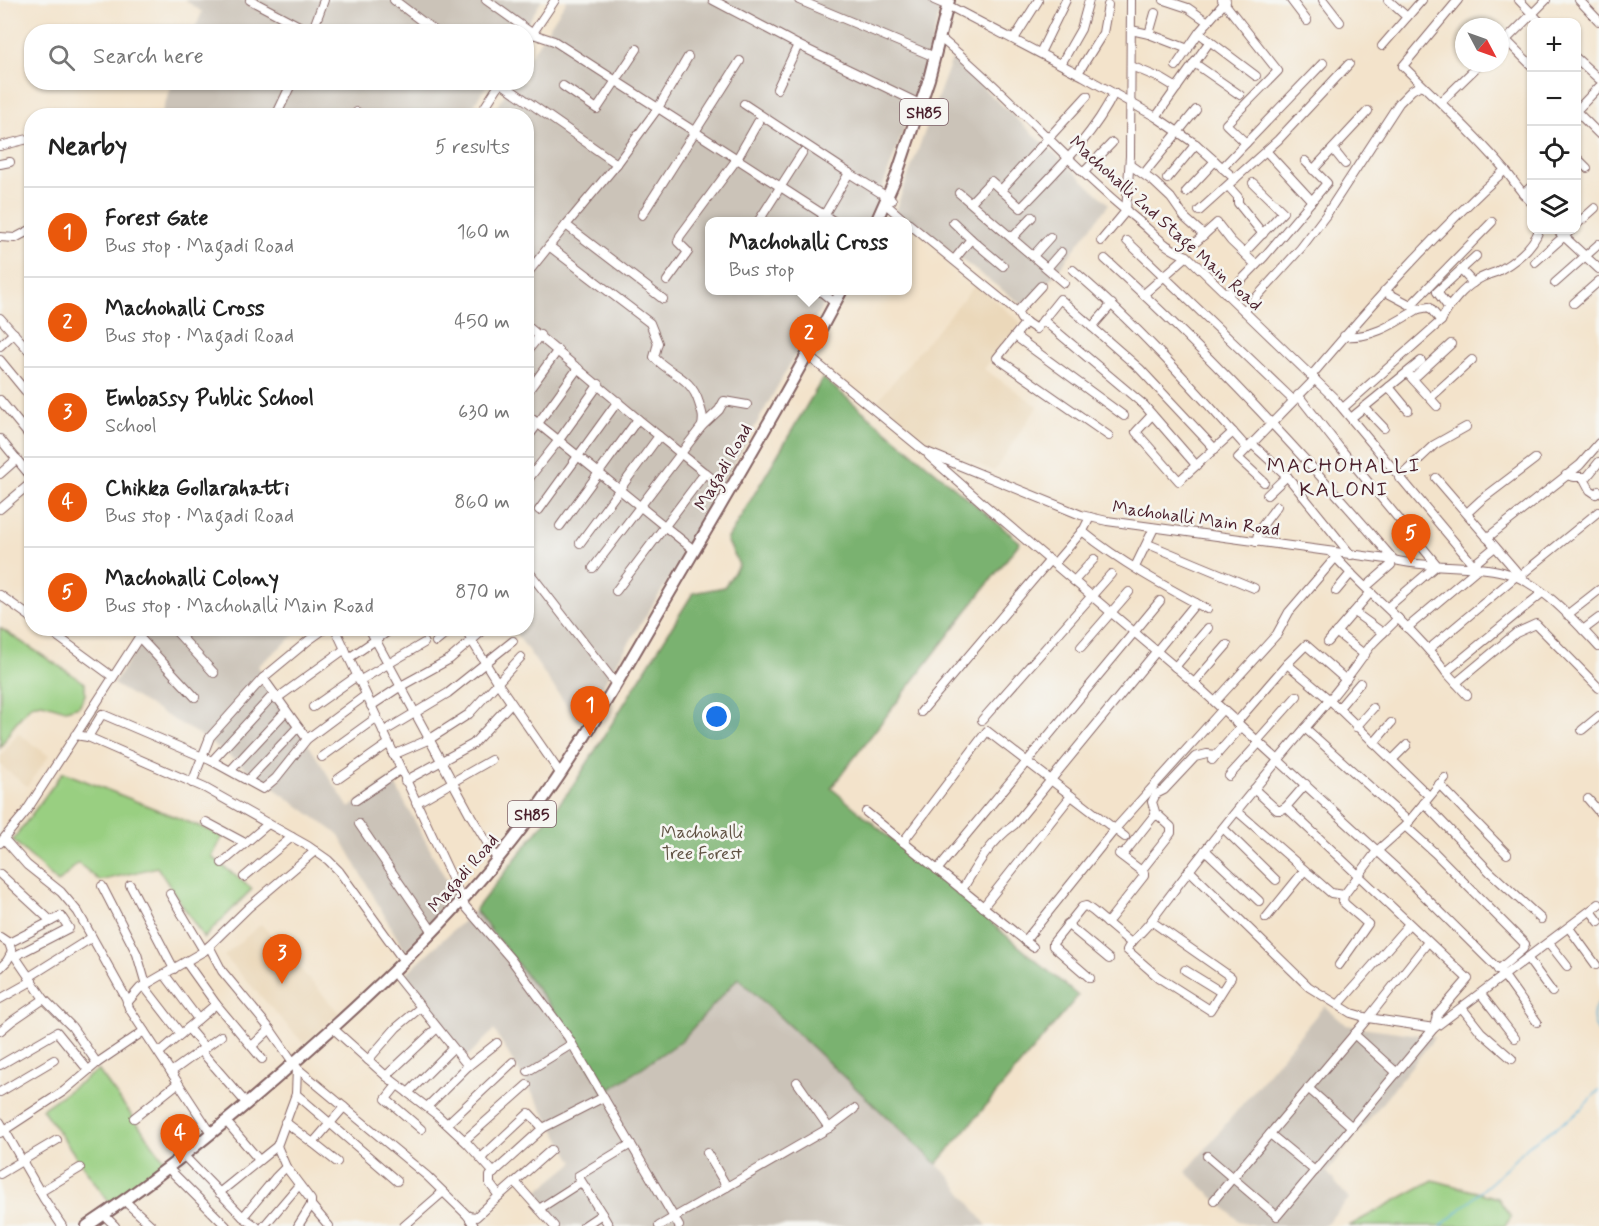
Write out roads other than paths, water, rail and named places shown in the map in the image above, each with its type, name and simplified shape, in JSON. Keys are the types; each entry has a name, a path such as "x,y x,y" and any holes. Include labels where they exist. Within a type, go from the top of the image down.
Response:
{"main road":[{"name":"SH85","path":"884,217 951,4"},
{"name":"SH85","path":"879,217 905,168 934,82 945,42 951,4"},
{"name":"Magadi Road","path":"98,1226 111,1222 128,1204 230,1125 295,1066 405,962 463,903 513,841 560,773 615,683 810,356 840,295"},
{"name":"Magadi Road","path":"87,1226 211,1133 338,1032 397,977 518,844 590,736 846,295"}],"street":[{"path":"250,0 295,24"},
{"path":"315,24 324,0"},
{"path":"394,0 426,24"},
{"path":"486,0 519,24"},
{"path":"534,32 555,0"},
{"path":"713,0 798,45 920,104"},
{"path":"799,0 935,57"},
{"path":"934,0 951,4 1156,117 1196,144 1235,179"},
{"path":"1040,53 1066,0"},
{"path":"1061,64 1081,29 1089,0"},
{"path":"1101,242 1126,211 1130,165 1131,0"},
{"path":"1164,0 1188,8 1208,22"},
{"path":"1291,0 1307,21"},
{"path":"1323,0 1340,22"},
{"path":"1388,0 1407,17"},
{"path":"1382,45 1422,0"},
{"path":"1458,0 1403,66 1441,102 1505,170 1527,198"},
{"path":"1519,0 1535,18"},
{"path":"1509,37 1546,0"},
{"path":"1579,0 1599,21"},
{"path":"1014,39 1038,1"},
{"path":"1176,66 1224,1 1278,71 1226,124 1246,143"},
{"path":"1078,73 1103,33 1108,5"},
{"path":"1149,34 1155,13"},
{"path":"1131,30 1149,34 1188,49"},
{"path":"1199,33 1256,76"},
{"path":"534,34 554,41 780,187 821,217"},
{"path":"1156,117 1210,41"},
{"name":"Machohalli 2nd Stage Main Road","path":"945,42 988,78 1126,211 1171,250 1186,256 1313,377 1343,408 1475,567"},
{"path":"777,89 798,45"},
{"path":"1509,48 1527,62"},
{"path":"562,86 597,109 637,49"},
{"path":"534,265 617,164 658,108 688,57"},
{"path":"642,215 740,61"},
{"path":"1194,63 1240,95"},
{"path":"1222,168 1323,63"},
{"path":"1581,63 1599,79"},
{"path":"1199,212 1266,151 1349,64"},
{"path":"1131,66 1177,88"},
{"path":"1441,102 1472,72"},
{"path":"1244,311 1301,248 1326,215 1399,103 1412,90 1421,85"},
{"path":"1581,107 1599,87"},
{"path":"280,108 288,90"},
{"path":"485,108 497,90"},
{"path":"511,90 617,164"},
{"path":"971,202 991,181 1021,208 1069,158 1106,109 1114,93"},
{"path":"1001,190 1087,96"},
{"path":"744,104 889,201 903,217"},
{"path":"1147,170 1196,110"},
{"path":"1313,170 1368,111"},
{"path":"1581,115 1599,134"},
{"path":"668,280 688,252 678,242 680,236 737,159 758,122"},
{"path":"0,146 24,140"},
{"path":"1084,172 1112,143"},
{"path":"1167,179 1196,144"},
{"path":"1333,149 1346,164"},
{"path":"1266,151 1312,201"},
{"path":"761,217 802,153"},
{"path":"1186,192 1215,161"},
{"path":"1227,295 1327,183 1305,161"},
{"path":"0,164 9,162"},
{"path":"1581,162 1587,168"},
{"path":"1130,165 1154,182 1171,198 1185,218 1204,235"},
{"path":"1264,482 1238,458 1296,398 1344,336 1384,291 1477,195 1505,170"},
{"path":"823,217 849,173"},
{"path":"1244,253 1283,212 1253,183"},
{"path":"1228,186 1238,196 1238,203 1263,234"},
{"path":"1522,194 1527,190"},
{"path":"958,193 1064,283"},
{"path":"1581,221 1595,208"},
{"path":"1012,238 1032,217"},
{"path":"953,222 1003,266"},
{"path":"1344,336 1355,337 1384,329 1414,307 1492,222"},
{"path":"1196,242 1217,223 1256,265"},
{"path":"566,225 663,299"},
{"path":"912,226 1036,329 1059,299 1140,369 1215,449"},
{"path":"0,237 15,238 24,233"},
{"path":"1343,408 1441,321 1448,307 1473,283 1503,268 1529,248 1537,234"},
{"path":"1560,234 1599,269"},
{"path":"1534,262 1566,234"},
{"path":"1033,256 1050,237"},
{"path":"954,260 971,239"},
{"path":"1127,241 1296,398 1437,565 1388,607"},
{"path":"1555,283 1599,244"},
{"path":"549,246 650,323 658,343 654,357 689,383 696,392 704,415 702,426"},
{"path":"1047,268 1061,252"},
{"path":"1144,294 1186,256"},
{"path":"1448,307 1437,292 1476,256"},
{"path":"1105,260 1144,294 1272,422 1392,562 1328,642"},
{"path":"1073,270 1112,304 1233,432 1287,476 1351,555"},
{"path":"1461,270 1473,283"},
{"path":"1574,303 1599,281"},
{"path":"1017,312 1041,286"},
{"path":"1384,291 1414,307 1429,307 1441,321"},
{"path":"824,295 835,303"},
{"path":"1092,327 1112,304"},
{"path":"0,318 24,345"},
{"path":"1043,320 1144,405 1196,465"},
{"path":"1026,322 997,358 1109,436"},
{"path":"534,331 638,419 728,491"},
{"path":"0,346 14,333"},
{"path":"534,343 540,335"},
{"path":"1015,336 1124,416"},
{"path":"1351,418 1389,387 1410,376 1451,344"},
{"path":"534,383 558,350"},
{"name":"Machohalli Main Road","path":"810,356 924,451 1090,517 1392,562 1475,567 1502,572 1520,578 1542,592 1584,630 1599,647"},
{"path":"0,360 24,389"},
{"path":"1430,398 1473,360"},
{"path":"1410,376 1421,361"},
{"path":"534,429 578,368"},
{"path":"1410,376 1437,406"},
{"path":"534,472 599,384"},
{"path":"1389,387 1408,410"},
{"path":"0,400 24,429"},
{"path":"539,510 618,401"},
{"path":"593,568 702,426 719,410 724,401 747,405"},
{"path":"1364,407 1384,428"},
{"path":"1152,414 1136,432 1179,481 1233,432"},
{"path":"561,526 638,419"},
{"path":"534,420 694,550"},
{"path":"1399,478 1434,445 1466,427"},
{"path":"580,543 659,436"},
{"path":"1,442 24,469"},
{"path":"1488,538 1580,465 1599,442"},
{"path":"924,451 1194,683 1397,868 1498,970 1537,1022"},
{"path":"0,474 17,459"},
{"path":"1467,513 1534,459"},
{"path":"1566,475 1587,477 1599,462"},
{"path":"616,591 705,472"},
{"path":"1267,495 1287,476"},
{"path":"1582,477 1590,490 1596,494 1599,491"},
{"path":"1436,478 1520,578"},
{"path":"0,509 24,487"},
{"path":"1256,542 1259,530 1277,506"},
{"path":"1429,649 1520,578 1598,512"},
{"path":"921,712 1052,562 1082,531 1090,517"},
{"path":"1135,567 1154,528"},
{"path":"1082,531 1135,567 1207,609"},
{"path":"1148,544 1254,588"},
{"path":"1407,628 1495,547"},
{"path":"1215,702 1277,634 1289,612 1334,554 1429,649 1467,695"},
{"path":"1074,581 1094,559"},
{"path":"1336,591 1351,573"},
{"path":"982,720 1111,574"},
{"path":"534,578 615,683"},
{"path":"1567,615 1599,590"},
{"path":"1081,647 1129,592"},
{"path":"1446,672 1542,592"},
{"path":"0,595 24,612"},
{"path":"937,870 1160,601"},
{"path":"962,890 986,854 1014,825 1196,603"},
{"path":"1354,612 1383,633"},
{"path":"1151,921 1231,977 1210,1010 1158,977 1127,950 1278,759 1398,618"},
{"path":"1584,630 1599,618"},
{"path":"1456,683 1516,633 1536,624 1599,688"},
{"path":"1175,667 1208,628"},
{"path":"1336,632 1365,655"},
{"path":"57,636 113,677"},
{"path":"180,636 214,673"},
{"path":"192,783 210,737 263,678 315,636"},
{"path":"339,636 463,903 510,958 572,1044 679,1226"},
{"path":"373,636 471,816 497,859"},
{"path":"349,658 380,636"},
{"path":"436,642 443,636"},
{"path":"469,636 496,682 560,773"},
{"path":"371,706 401,686 450,659 477,636"},
{"path":"195,697 139,637 25,813 2,841 27,866 61,892 78,912 127,1003 211,1133"},
{"path":"382,732 470,678 513,641"},
{"path":"313,707 358,678 389,664 424,643"},
{"path":"1194,683 1227,645"},
{"path":"1142,871 1171,833 1171,827 1156,815 1152,802 1156,794 1164,790 1195,757 1201,755 1215,757 1287,664 1306,645 1346,680"},
{"path":"212,761 275,696 345,650"},
{"path":"393,755 430,739 469,714 521,657"},
{"path":"1287,664 1392,760 1490,872 1541,919"},
{"path":"263,678 307,739"},
{"path":"1338,709 1360,683"},
{"path":"88,737 102,714 212,761 259,788 267,787 307,739 366,695"},
{"path":"1230,776 1297,696"},
{"path":"405,781 473,744 511,703"},
{"path":"1356,727 1372,708"},
{"path":"1025,941 1114,829 1222,710"},
{"path":"231,770 286,711"},
{"path":"1582,730 1599,716"},
{"path":"322,757 376,718"},
{"path":"1374,743 1391,723"},
{"path":"248,780 298,727"},
{"path":"1305,728 1407,824 1525,944 1523,949 1498,970"},
{"path":"903,842 987,732 1125,837"},
{"path":"75,735 88,737 192,783 315,851 339,871 405,962"},
{"path":"338,779 388,744"},
{"path":"1392,760 1407,745"},
{"path":"416,803 491,760"},
{"path":"356,800 400,770"},
{"path":"1339,965 1368,924 1345,904 1344,895 1377,851 1407,824 1442,781 1507,854"},
{"path":"1254,789 1277,810 1286,807 1306,784"},
{"path":"983,907 1071,796"},
{"path":"1588,799 1599,812"},
{"path":"1286,807 1468,980 1437,1015 1434,1028"},
{"path":"1237,811 1331,893 1344,895"},
{"path":"866,812 1033,947"},
{"path":"1107,923 1144,878 1142,871 1120,855 1156,815"},
{"path":"206,822 245,843"},
{"path":"222,863 268,824"},
{"path":"359,824 433,932"},
{"path":"1223,828 1276,880"},
{"path":"244,877 292,837"},
{"path":"1205,850 1259,900"},
{"path":"127,1003 140,988 207,948 249,907 315,851"},
{"path":"1189,870 1309,987 1351,1012 1368,1018 1434,1028"},
{"path":"1266,918 1304,871"},
{"path":"0,874 51,921"},
{"path":"130,885 174,969"},
{"path":"102,886 137,954 145,986 181,1034"},
{"path":"170,894 222,971 270,1029 295,1066 427,1176 468,1216 474,1226"},
{"path":"1207,1156 1277,1216 1434,1028 1599,904"},
{"path":"1090,978 1053,946 1067,924 1082,907 1086,906 1131,944"},
{"path":"1591,911 1599,922"},
{"path":"0,968 13,954 69,928 61,916 9,943"},
{"path":"1067,924 1109,959"},
{"path":"1339,1004 1409,924"},
{"path":"1569,928 1596,965"},
{"path":"0,935 9,943 13,954 44,999 72,1027 97,1063"},
{"path":"0,999 91,938"},
{"path":"1214,1200 1368,1018 1428,942"},
{"path":"1549,943 1567,966"},
{"path":"1528,959 1552,992"},
{"path":"186,962 216,1004 262,1059"},
{"path":"1185,970 1221,992"},
{"path":"165,975 198,1019"},
{"path":"397,977 468,1066"},
{"path":"1481,994 1515,1038"},
{"path":"0,1031 44,999"},
{"path":"159,1053 216,1004"},
{"path":"368,1060 396,1028 421,1007"},
{"path":"1462,1008 1482,1032 1512,1059"},
{"path":"189,1028 203,1050 247,1104"},
{"path":"386,1076 438,1028"},
{"path":"252,1046 270,1029"},
{"path":"2,1132 64,1091 97,1063 144,1031"},
{"path":"0,1065 57,1032 62,1035 88,1070"},
{"path":"338,1032 386,1076 465,1140 494,1173"},
{"path":"1354,1034 1396,1073"},
{"path":"171,1072 221,1036"},
{"path":"427,1107 468,1066 497,1043"},
{"path":"528,1071 572,1044"},
{"path":"408,1092 453,1048"},
{"path":"0,1092 54,1060"},
{"path":"447,1124 513,1062"},
{"path":"219,1193 277,1146 296,1094 295,1066"},
{"path":"797,1082 829,1128"},
{"path":"134,1118 178,1083"},
{"path":"397,1085 386,1099 421,1129"},
{"path":"465,1140 527,1085"},
{"path":"1308,1088 1352,1127"},
{"path":"296,1094 397,1181"},
{"path":"499,1196 490,1184 490,1176 543,1128 604,1098"},
{"path":"313,1143 344,1107"},
{"path":"659,1226 829,1128 854,1109"},
{"path":"481,1158 530,1113 543,1128"},
{"path":"0,1122 2,1132 62,1226"},
{"path":"285,1122 337,1162"},
{"path":"230,1125 259,1160"},
{"path":"1270,1134 1315,1171"},
{"path":"0,1174 57,1140"},
{"path":"609,1226 578,1176 631,1144"},
{"path":"277,1146 286,1167 307,1193 311,1205 329,1226"},
{"path":"468,1216 476,1217 551,1150"},
{"path":"706,1153 727,1186"},
{"path":"187,1159 219,1193 256,1226"},
{"path":"243,1216 286,1167"},
{"path":"40,1192 80,1168"},
{"path":"171,1171 226,1226"},
{"path":"515,1182 554,1226"},
{"path":"539,1209 581,1182"},
{"path":"264,1226 299,1185"},
{"path":"404,1226 443,1192"},
{"path":"128,1204 152,1226"},
{"path":"298,1226 311,1205"},
{"path":"584,1226 602,1214"}],"waterway":[{"path":"1599,1001 1593,1017 1599,1033"},
{"path":"1441,1226 1494,1180 1529,1145 1575,1115 1599,1090"}],"place":[{"name":"Machohalli Cross","path":"809,364"},
{"name":"Machohalli Colony","path":"1411,564"},
{"name":"Forest Gate","path":"590,736"},
{"name":"Embassy Public School","path":"282,984"},
{"name":"Chikka Gollarahatti","path":"180,1164"}],"district":[{"name":"MACHOHALLI KALONI","path":"1344,477"}],"park label":[{"name":"Machohalli Tree Forest","path":"702,842"}]}
